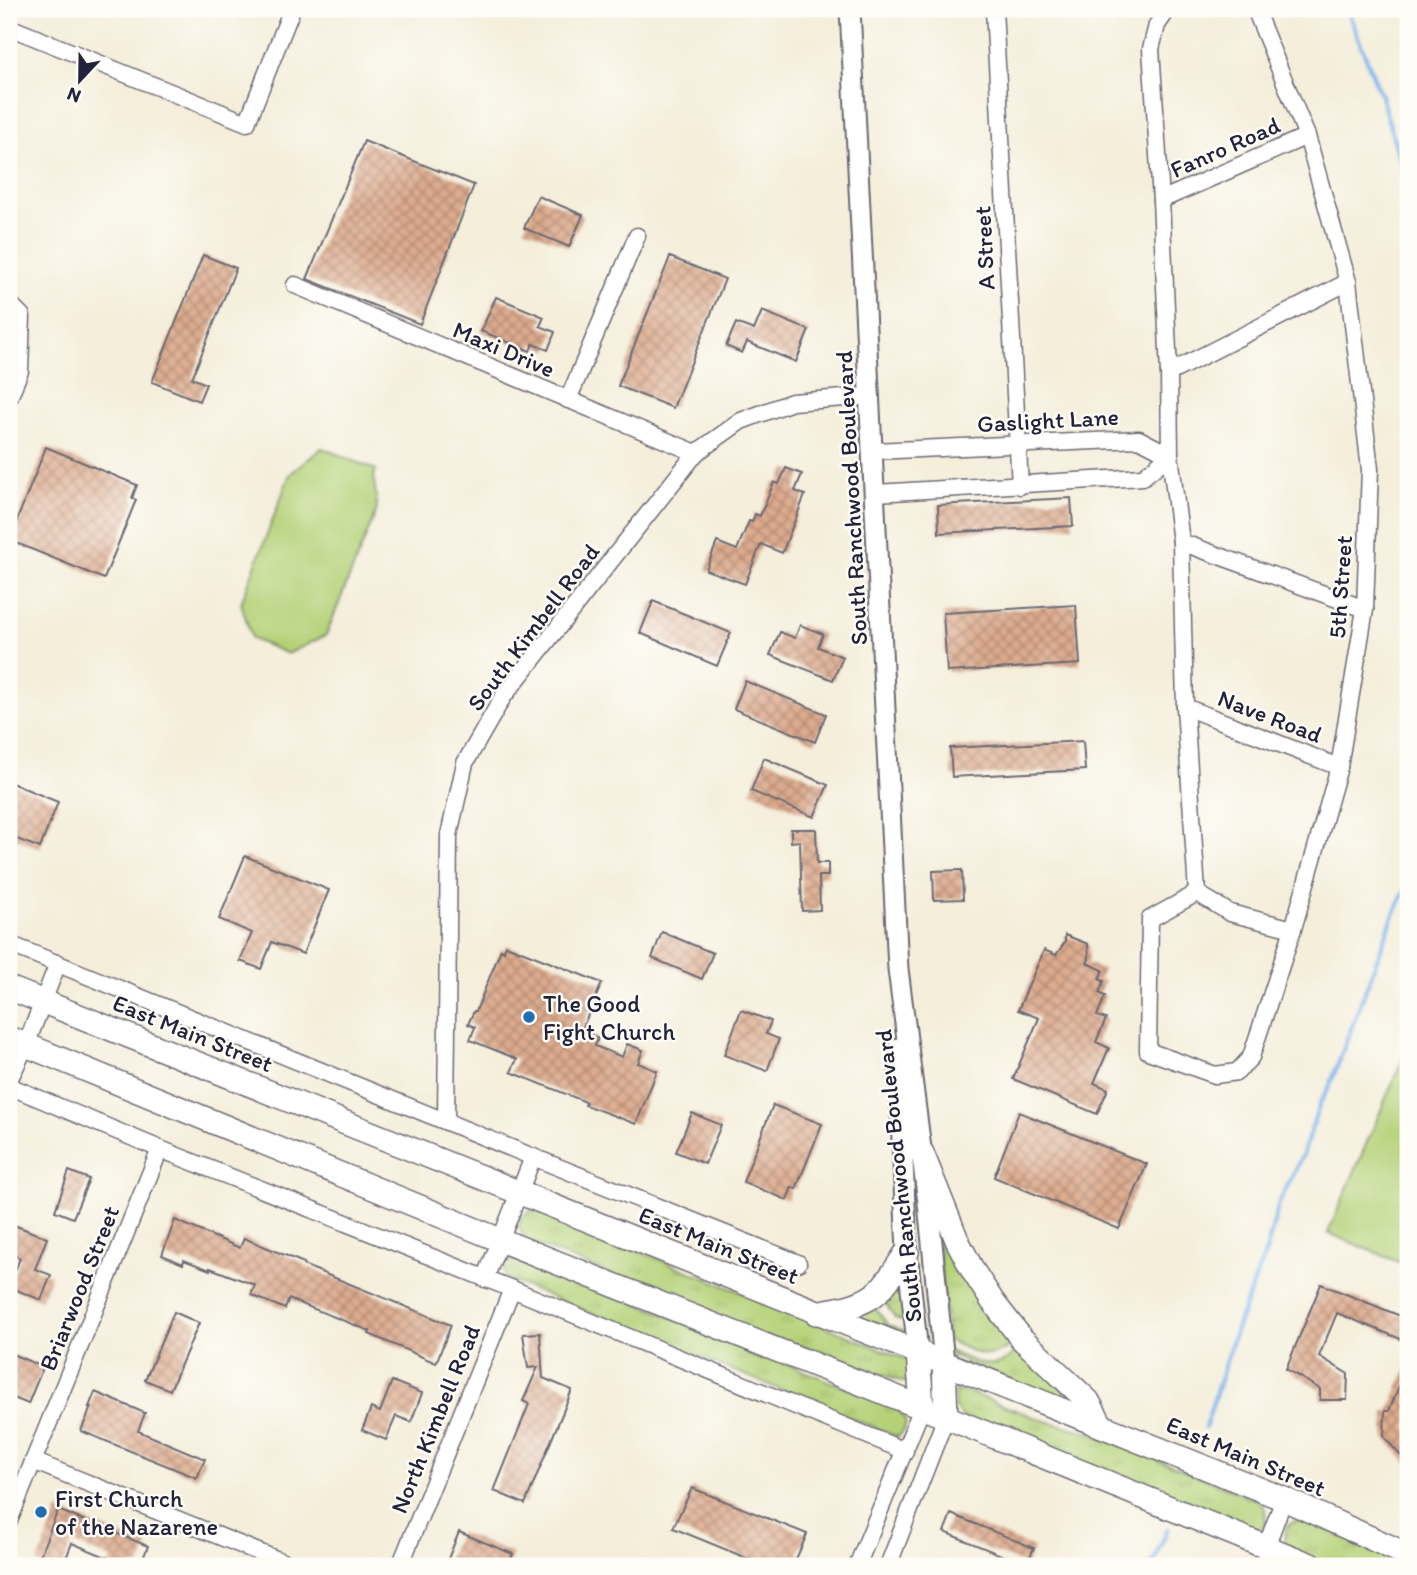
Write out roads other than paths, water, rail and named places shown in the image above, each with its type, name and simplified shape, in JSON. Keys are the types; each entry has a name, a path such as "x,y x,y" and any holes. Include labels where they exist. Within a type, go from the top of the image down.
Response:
{"highway":[{"name":"East Main Street","path":"9,988 1284,1499 1408,1555"},
{"path":"17,1041 500,1240 1313,1566"},
{"path":"922,1153 957,1240 993,1302 1022,1339 1088,1402 1102,1426"},
{"path":"816,1313 853,1305 874,1295 907,1252"},
{"path":"918,1352 922,1408"},
{"path":"944,1362 946,1417"}],"main road":[{"name":"South Ranchwood Boulevard","path":"850,9 900,984 922,1153 944,1362"},
{"name":"South Ranchwood Boulevard","path":"900,984 897,1061 907,1252 918,1352"}],"street":[{"path":"9,27 247,123 292,9"},
{"name":"A Street","path":"994,9 1020,486"},
{"path":"1168,9 1157,26 1151,49 1161,200 1170,455 1181,542 1185,707 1197,893 1230,913 1293,929"},
{"name":"5th Street","path":"1197,893 1150,919 1148,1051 1215,1075 1237,1072 1251,1057 1293,929 1339,766 1365,609 1370,469 1348,282 1307,136 1255,9"},
{"name":"Fanro Road","path":"1161,200 1307,136"},
{"path":"568,400 637,236"},
{"path":"1169,373 1348,282"},
{"name":"Maxi Drive","path":"295,285 696,453"},
{"path":"9,303 22,316 20,371 9,398"},
{"name":"South Kimbell Road","path":"446,1121 449,835 465,763 503,697 696,453 741,421 792,402 871,396"},
{"name":"Gaslight Lane","path":"874,452 1139,439 1170,455"},
{"path":"876,493 1143,477 1170,455"},
{"path":"1181,542 1365,609"},
{"name":"Nave Road","path":"1185,707 1339,766"},
{"name":"East Main Street","path":"9,943 798,1263"},
{"path":"9,1080 17,1041 44,1002 58,963"},
{"path":"9,1086 905,1451"},
{"name":"Briarwood Street","path":"9,1521 160,1149"},
{"path":"485,1279 533,1157"},
{"name":"North Kimbell Road","path":"400,1566 512,1289"},
{"path":"857,1566 922,1408"},
{"path":"888,1566 946,1417"},
{"path":"33,1461 293,1566"},
{"path":"1266,1547 1284,1499"},
{"path":"871,1533 898,1542"}],"waterway":[{"path":"1347,9 1381,96 1408,187"},
{"path":"1205,1428 1236,1329 1267,1249 1279,1203 1303,1154 1320,1103 1329,1088 1394,914 1408,884"},
{"path":"1152,1566 1168,1528"}],"place":[{"name":"The Good Fight Church","path":"529,1017"},
{"name":"First Church of the Nazarene","path":"41,1512"}]}
